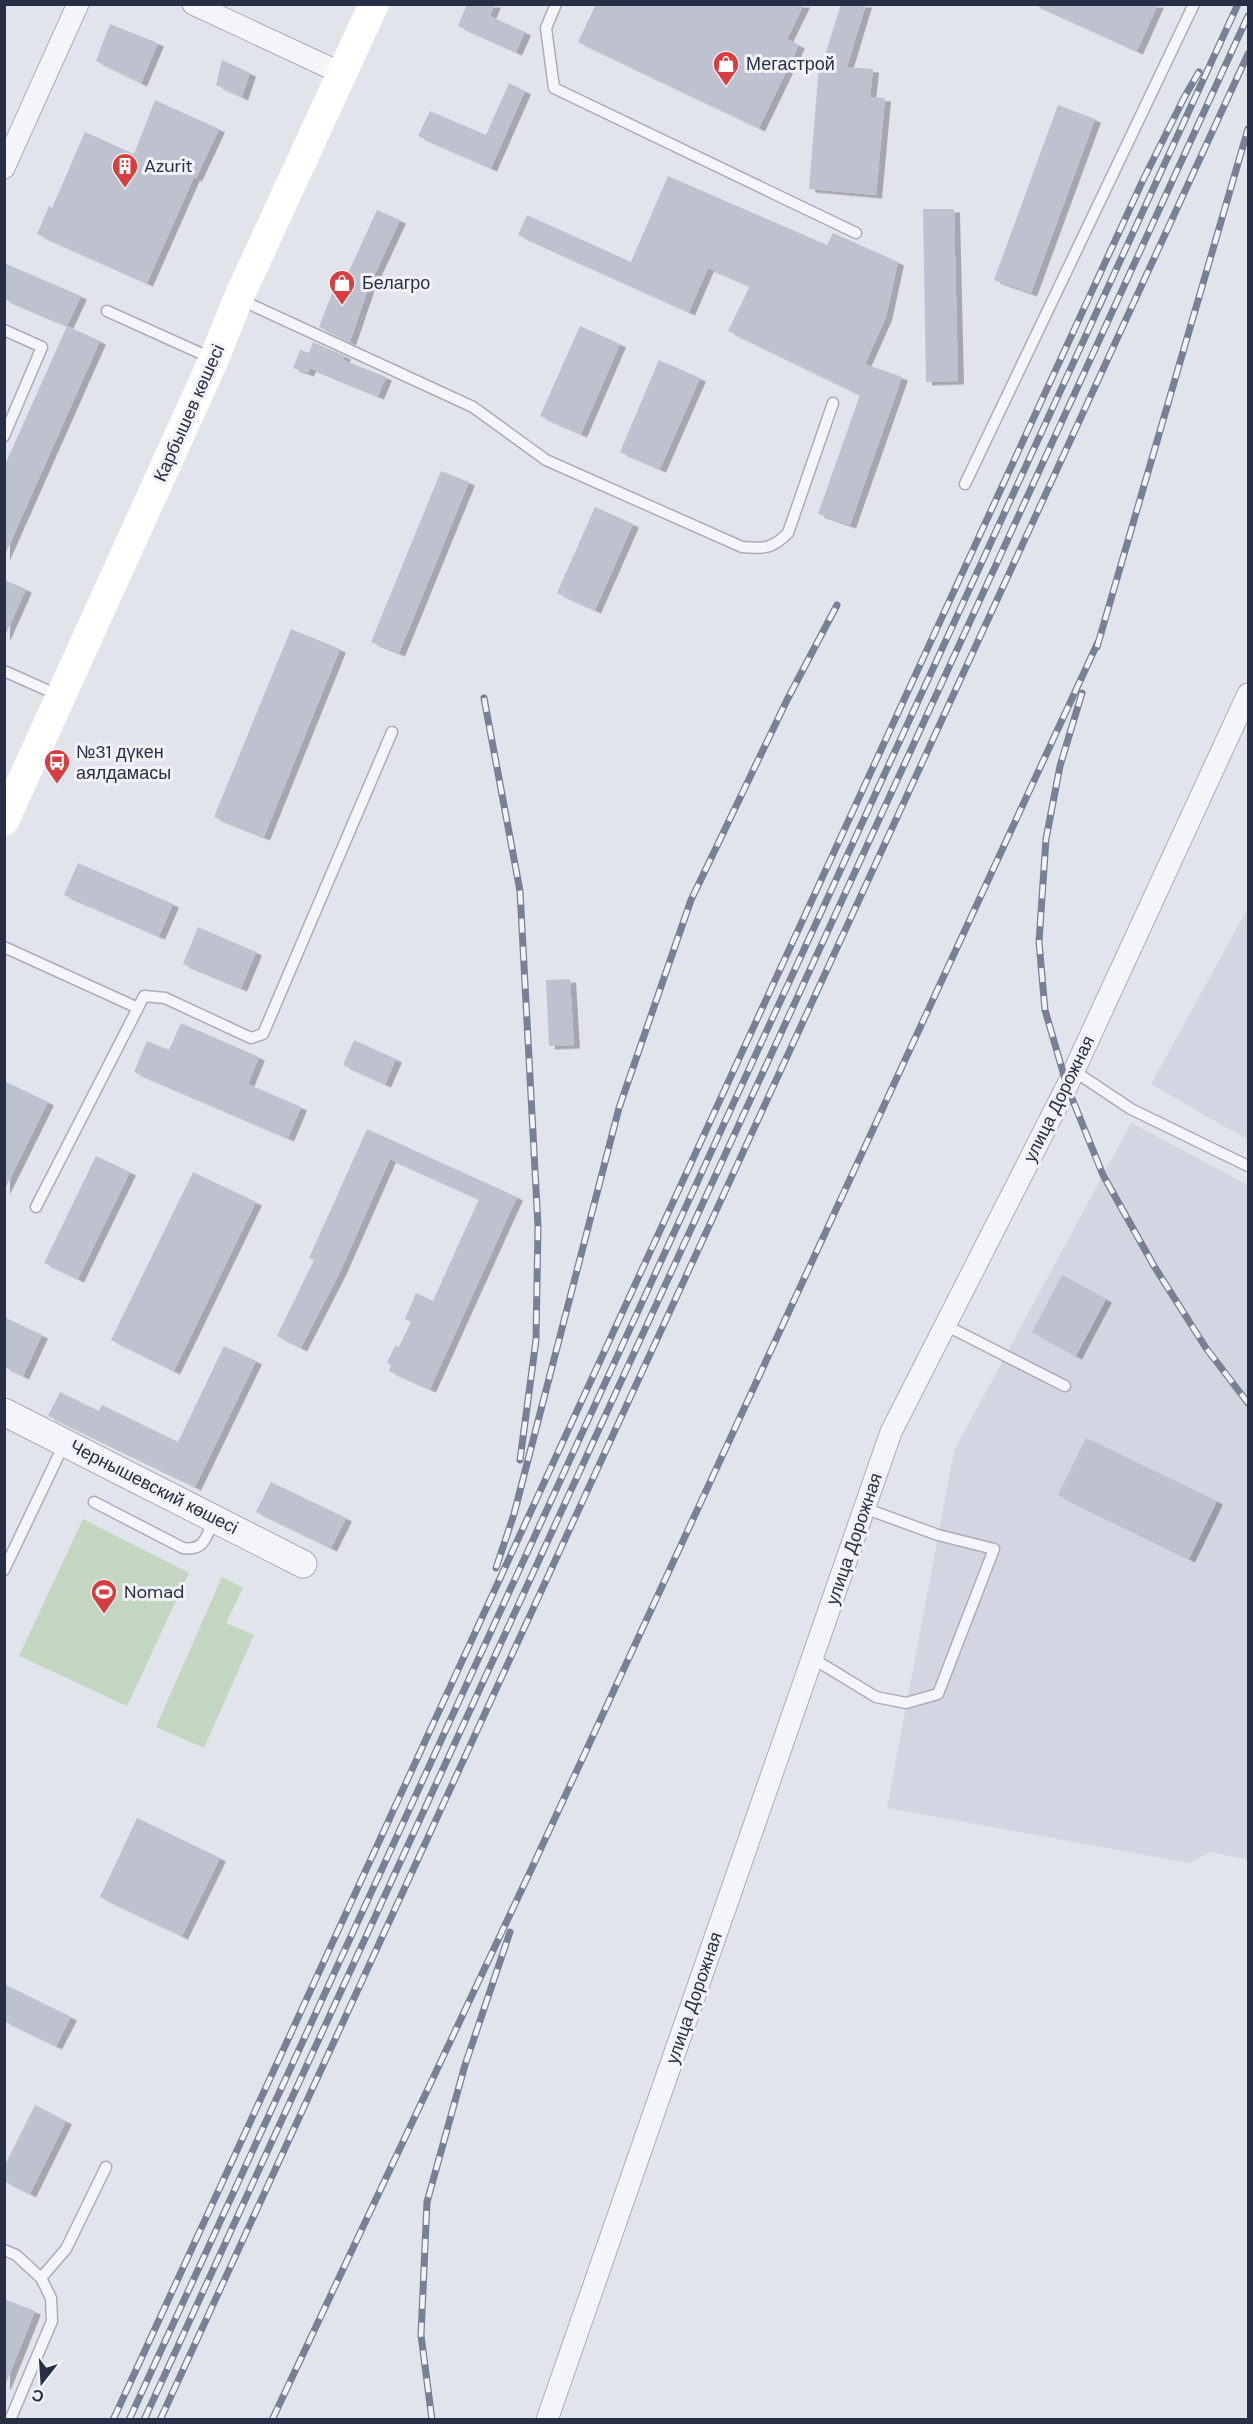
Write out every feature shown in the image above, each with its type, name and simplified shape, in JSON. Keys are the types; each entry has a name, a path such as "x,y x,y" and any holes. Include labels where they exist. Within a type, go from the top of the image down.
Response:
{"main road":[{"name":"Карбышев көшесі","path":"4,821 214,359 238,299 374,4"}],"street":[{"path":"4,168 78,4"},
{"path":"193,4 343,74"},
{"name":"улица Дорожная","path":"547,2420 891,1432 1074,1071 1248,694"},
{"name":"Чернышевский көшесі","path":"4,1412 303,1564"}],"lane":[{"path":"556,4 546,28 554,88 856,233"},
{"path":"965,484 1194,4"},
{"path":"238,299 473,407 546,460 742,547 762,549 777,544 788,533 833,404"},
{"path":"107,311 214,359"},
{"path":"4,330 42,347 4,435"},
{"path":"4,671 61,697"},
{"path":"36,1207 144,996 165,998 251,1038 263,1034 392,732"},
{"path":"4,947 138,1008"},
{"path":"1074,1071 1131,1109 1248,1166"},
{"path":"945,1325 1065,1386"},
{"path":"4,1570 65,1441"},
{"path":"94,1502 183,1548 193,1550 203,1544 214,1519"},
{"path":"812,1658 876,1697 906,1703 938,1694 994,1549 938,1535 864,1508"},
{"path":"40,2278 66,2249 106,2167"},
{"path":"4,2250 16,2255 40,2278 51,2298 52,2321 10,2420"}],"shaded area":[{"path":"1248,908 1248,1140 1151,1084"},
{"path":"1131,1123 1248,1185 1248,1860 1211,1852 1189,1863 887,1808 954,1451"}],"green space":[{"name":"Nomad","path":"83,1519 189,1573 127,1706 19,1656"},
{"name":"Nomad","path":"222,1577 243,1588 226,1623 254,1635 204,1748 156,1727"}],"building":[{"path":"467,4 495,4 490,16 525,32 516,52 458,26"},
{"name":"Мегастрой","path":"596,4 804,4 787,39 799,45 759,128 578,42"},
{"path":"841,4 866,4 847,67 873,69 870,97 885,98 876,195 809,189 819,65 822,65"},
{"path":"1033,4 1158,4 1137,51"},
{"path":"110,24 158,43 141,83 96,61"},
{"path":"222,60 250,73 242,97 216,85"},
{"path":"509,83 525,91 491,168 418,136 430,111 486,135"},
{"path":"155,100 219,129 196,178 194,177 147,283 37,234 49,206 52,208 85,132 134,154"},
{"path":"1058,105 1095,119 1031,293 994,280"},
{"path":"668,176 827,245 833,233 898,262 886,317 865,364 902,377 850,525 818,514 860,395 728,331 750,286 708,268 689,312 518,235 527,215 631,262"},
{"path":"923,209 954,209 958,381 926,382"},
{"path":"377,210 400,220 368,289 350,342 319,327 338,278 345,280"},
{"path":"4,263 81,296 67,326 4,299"},
{"path":"67,326 100,341 4,557 4,467"},
{"path":"580,326 620,344 581,434 540,416"},
{"path":"313,342 345,356 343,360 386,377 378,396 310,368 308,373 293,368 300,350 309,353"},
{"path":"659,360 700,378 660,469 620,452"},
{"path":"441,471 469,482 399,653 371,642"},
{"path":"595,507 633,524 595,610 557,593"},
{"path":"4,580 26,589 4,638"},
{"path":"291,629 340,649 264,837 214,817"},
{"path":"78,863 173,904 159,936 64,895"},
{"path":"198,927 256,952 241,988 183,964"},
{"path":"570,979 574,1045 549,1046 546,980"},
{"path":"181,1023 259,1057 248,1084 301,1107 288,1138 134,1072 147,1041 169,1050"},
{"path":"354,1040 396,1059 385,1084 343,1065"},
{"path":"4,1081 48,1102 4,1191"},
{"path":"367,1129 517,1197 430,1389 389,1371 391,1365 387,1363 395,1346 399,1347 411,1322 405,1319 416,1293 433,1301 479,1199 390,1159 340,1272 301,1348 277,1336 314,1260 309,1258"},
{"path":"96,1156 130,1172 78,1279 44,1263"},
{"path":"193,1172 256,1202 174,1371 111,1340"},
{"path":"1062,1275 1106,1299 1076,1356 1032,1332"},
{"path":"4,1317 42,1335 23,1376 4,1367"},
{"path":"224,1346 256,1361 195,1487 48,1416 60,1392 99,1411 102,1405 178,1442"},
{"path":"1086,1438 1217,1501 1189,1559 1058,1495"},
{"path":"271,1482 346,1518 331,1548 256,1512"},
{"path":"137,1818 220,1858 182,1936 100,1897"},
{"path":"4,1984 71,2017 56,2046 4,2021"},
{"path":"35,2105 66,2121 30,2194 4,2181 4,2167"},
{"path":"4,2299 35,2311 5,2386 4,2385"}],"railway":[{"path":"129,2420 1238,4"},
{"path":"144,2420 1248,16"},
{"path":"160,2420 1248,54"},
{"path":"113,2420 1143,180 1199,72"},
{"path":"1097,647 1248,129"},
{"path":"496,1568 514,1514 619,1108 691,900 787,700 837,605"},
{"path":"272,2420 530,1872 1099,640"},
{"path":"1082,693 1060,766 1046,839 1039,942 1045,1010 1067,1086 1103,1175 1154,1266 1206,1348 1248,1403"},
{"path":"484,698 520,891 538,1226 536,1340 520,1460"},
{"path":"432,2420 421,2335 427,2202 465,2065 510,1932"}],"place":[{"name":"Мегастрой","path":"726,87"},
{"name":"Azurit","path":"125,189"},
{"name":"Белагро","path":"342,306"},
{"name":"№31 дүкен аялдамасы","path":"57,785"},
{"name":"Nomad","path":"104,1615"}]}
